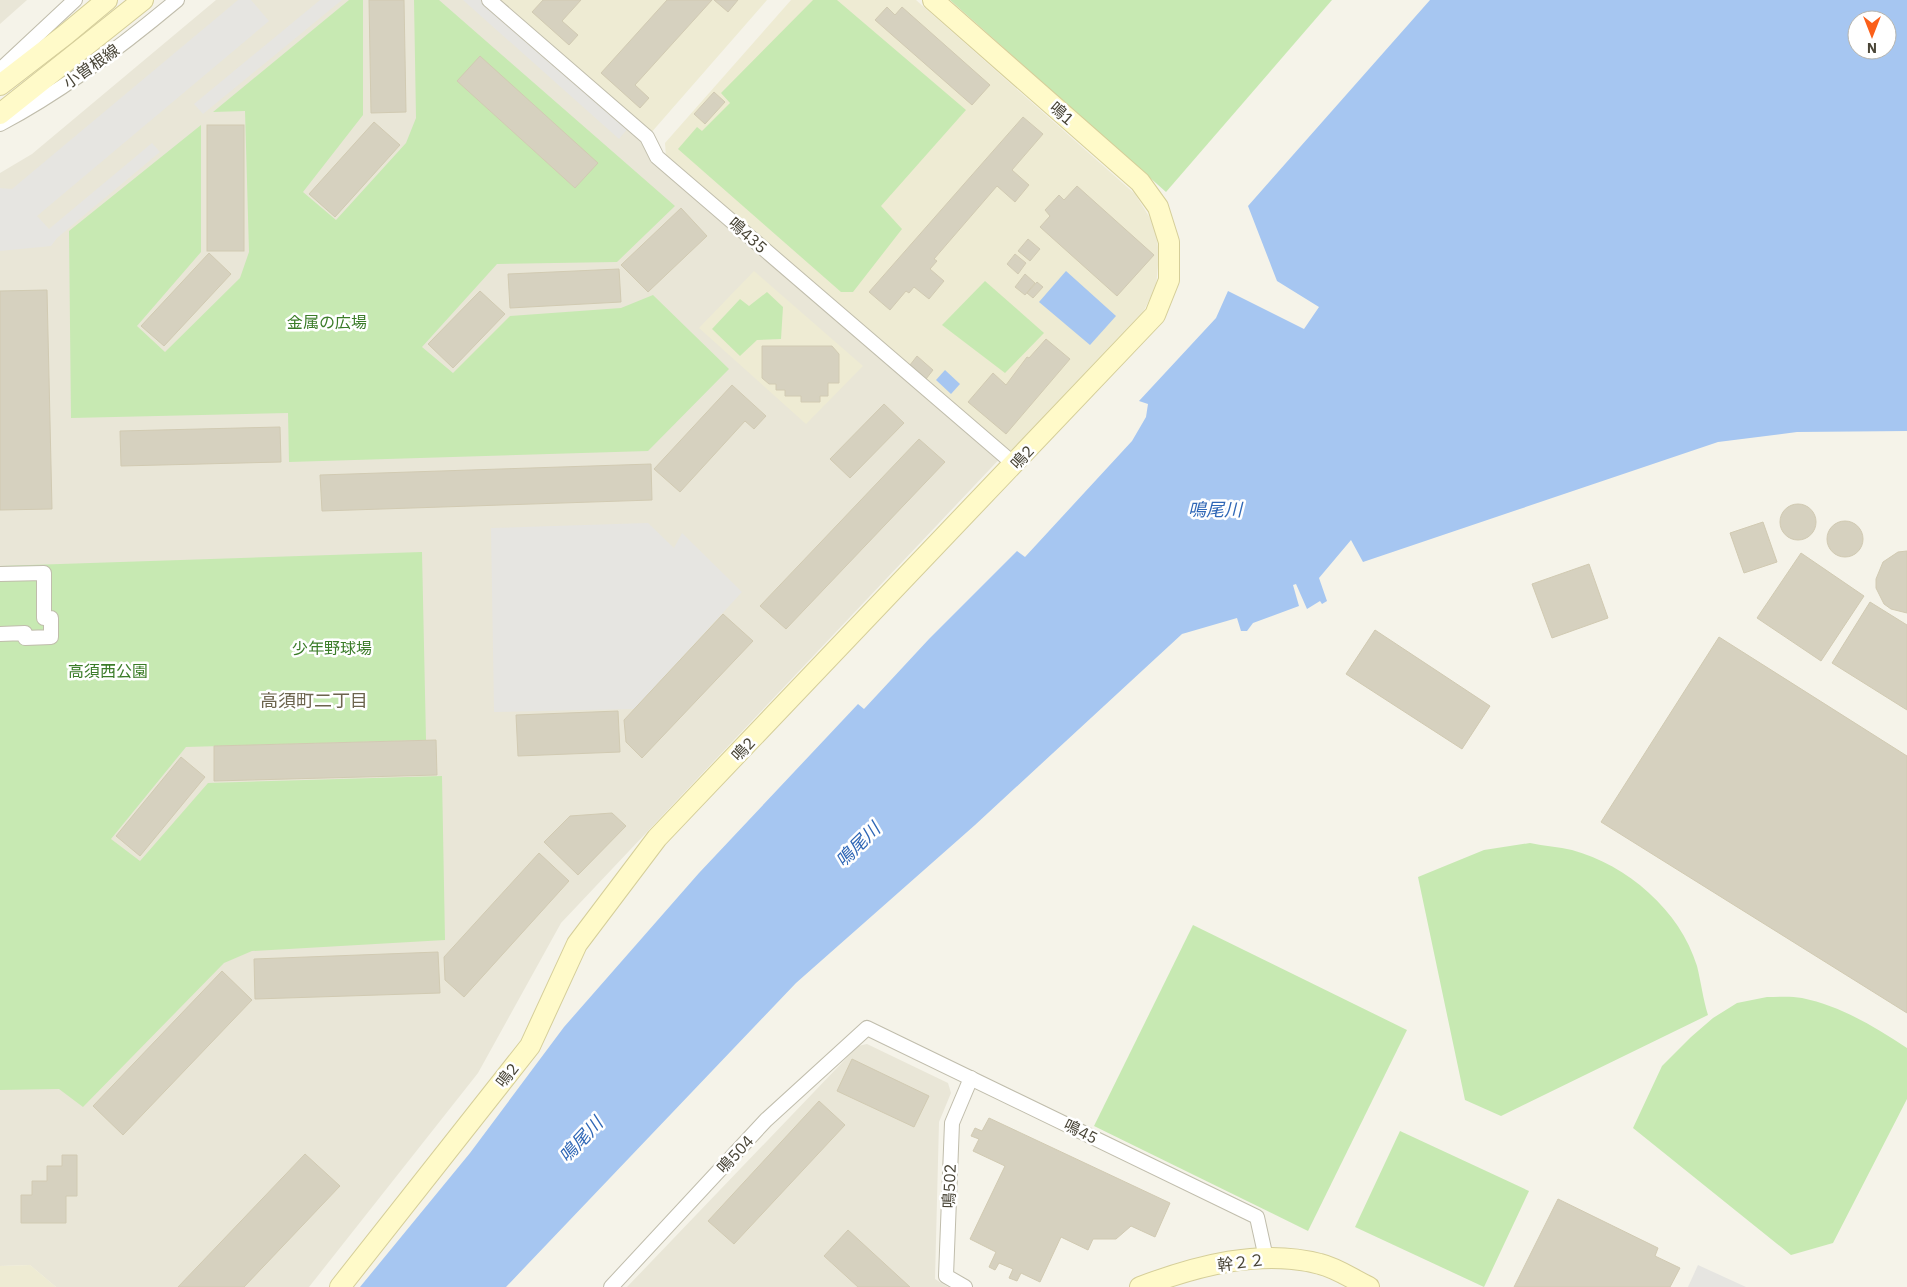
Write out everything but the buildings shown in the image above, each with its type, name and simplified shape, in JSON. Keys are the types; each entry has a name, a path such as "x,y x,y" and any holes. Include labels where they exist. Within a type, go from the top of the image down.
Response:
{"street":[{"path":"0,70 75,0"},
{"path":"0,85 66,35 107,0"},
{"name":"小曽根線","path":"0,124 31,108 136,34 177,0"},
{"name":"鳴435","path":"489,0 647,137 657,157 1015,465"},
{"name":"鳴1","path":"933,0 1140,182 1158,206 1169,242"},
{"path":"0,114 141,1"},
{"name":"鳴2","path":"340,1287 530,1046 577,944 657,838 1015,465 1155,315 1169,280 1169,242"},
{"path":"0,574 44,573 44,618 51,618 51,637 25,638 25,633 0,634"},
{"name":"鳴45","path":"867,1028 1257,1217 1266,1258"},
{"name":"鳴504","path":"611,1287 766,1120 867,1028"},
{"name":"鳴502","path":"965,1287 946,1276 952,1123 971,1078"},
{"name":"幹２２","path":"1140,1287 1171,1276 1213,1265 1266,1258 1321,1264 1369,1287"}],"shaded area":[{"path":"0,0 27,0 0,24"},
{"path":"216,0 498,0 650,134 666,157 1007,451 561,923 478,1073 309,1287 56,1287 30,1265 0,1266 0,173 32,154"},
{"path":"238,0 251,0 269,21 37,216 49,229 152,143 160,152 57,238 51,246 0,251 0,188 12,189"},
{"path":"320,0 342,0 203,114 194,104"},
{"path":"463,0 485,0 628,128 619,139"},
{"path":"498,0 767,0 650,134"},
{"path":"791,0 916,0 1135,194 1155,226 1159,254 1156,287 1141,316 1018,450 1007,451 666,157 665,143"},
{"path":"754,271 863,366 806,424 699,328"},
{"path":"648,523 674,548 682,533 742,592 634,709 494,712 491,528"},
{"path":"867,1044 948,1083 951,1093 939,1122 935,1279 948,1287 627,1287 858,1046"},
{"path":"30,1265 56,1287 0,1287 0,1266"},
{"path":"1698,1265 1746,1287 1688,1287"}],"green space":[{"name":"金属の広場","path":"349,0 363,0 363,115 303,192 336,220 406,143 416,118 414,0 439,0 675,206 617,262 497,264 422,347 453,373 510,316 621,308 653,295 729,369 648,451 289,462 288,413 71,418 69,231 201,125 201,252 137,326 165,352 240,278 249,252 245,111 213,112"},
{"path":"813,0 837,0 966,110 881,206 902,229 853,292 841,292 678,149 697,127 702,131 730,103 721,93"},
{"path":"950,0 1332,0 1166,192"},
{"path":"985,281 1044,333 1005,373 942,325"},
{"path":"767,292 783,307 781,339 757,340 740,356 712,329 740,299 749,306"},
{"name":"高須西公園","path":"422,552 426,740 186,747 111,839 140,861 208,783 442,776 445,940 252,951 224,963 83,1107 59,1089 0,1090 0,566"},
{"path":"1530,843 1572,850 1592,857 1631,879 1649,893 1678,926 1689,946 1697,966 1708,1015 1501,1116 1465,1100 1418,877 1484,850"},
{"path":"1193,925 1407,1030 1308,1231 1094,1126"},
{"path":"1767,997 1798,997 1830,1006 1870,1025 1907,1048 1907,1099 1833,1243 1791,1255 1633,1128 1662,1066 1691,1037 1713,1018 1737,1003"},
{"path":"1400,1131 1529,1191 1484,1287 1355,1227"}],"water":[{"name":"鳴尾川","path":"1430,0 1907,0 1907,431 1797,432 1718,442 1363,562 1351,540 1319,578 1327,601 1322,604 1320,601 1307,609 1296,584 1293,585 1299,606 1253,623 1247,631 1241,631 1237,618 1182,634 975,825 796,983 506,1287 360,1287 470,1153 564,1027 699,873 858,704 864,709 929,639 1017,551 1025,557 1132,441 1146,417 1148,404 1139,401 1216,318 1228,291 1304,329 1319,307 1277,281 1248,206"},
{"path":"1066,271 1116,316 1090,345 1039,302"},
{"path":"945,370 960,384 951,394 936,380"}],"district":[{"name":"高須町二丁目","path":"314,701"}],"park label":[{"name":"少年野球場","path":"332,648"}]}
